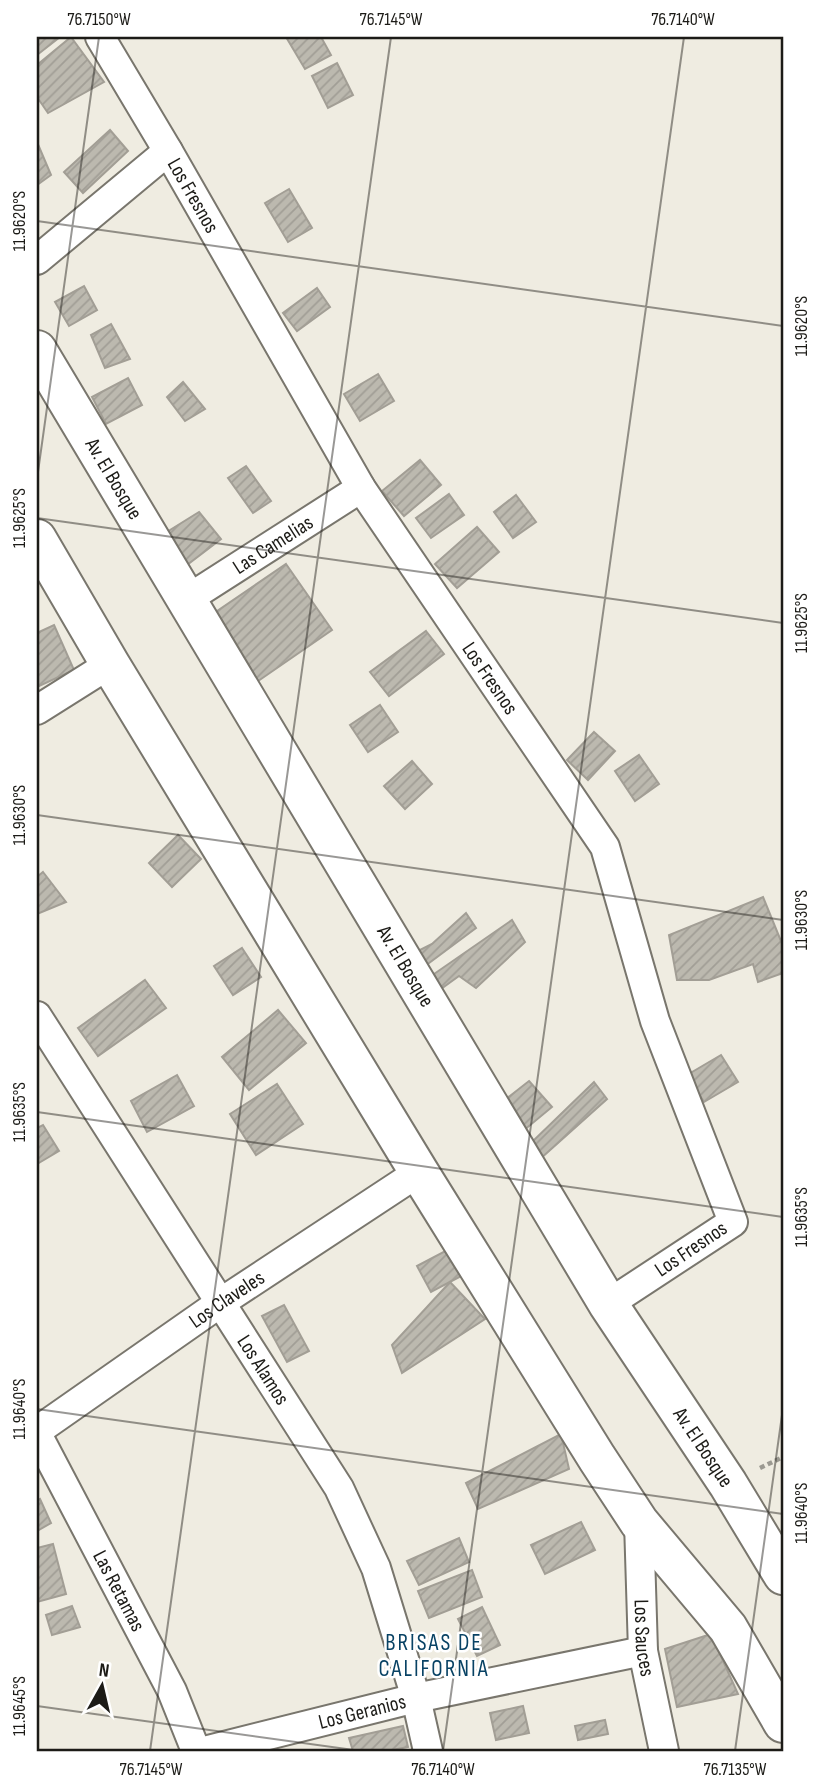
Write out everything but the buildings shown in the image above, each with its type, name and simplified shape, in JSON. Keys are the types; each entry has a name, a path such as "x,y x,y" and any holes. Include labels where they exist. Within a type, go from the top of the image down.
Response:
{"street":[{"name":"Los Fresnos","path":"100,37 168,150 361,488 605,847 655,1021 733,1222 608,1304"},
{"path":"37,260 168,150"},
{"name":"Av. El Bosque","path":"37,351 608,1304 727,1484 783,1575"},
{"name":"Las Camelias","path":"186,600 361,488"},
{"path":"37,538 110,664 419,1172 639,1522 728,1628 783,1723"},
{"path":"37,710 110,664"},
{"name":"Los Alamos","path":"37,1016 339,1488 376,1568 416,1698 428,1751"},
{"name":"Los Claveles","path":"37,1432 220,1303 419,1172"},
{"name":"Las Retamas","path":"37,1432 172,1691 196,1751"},
{"name":"Los Sauces","path":"639,1522 643,1651 664,1751"},
{"name":"Los Geranios","path":"204,1751 416,1698 643,1651"}],"district":[{"name":"BRISAS DE CALIFORNIA","path":"434,1656"}]}
